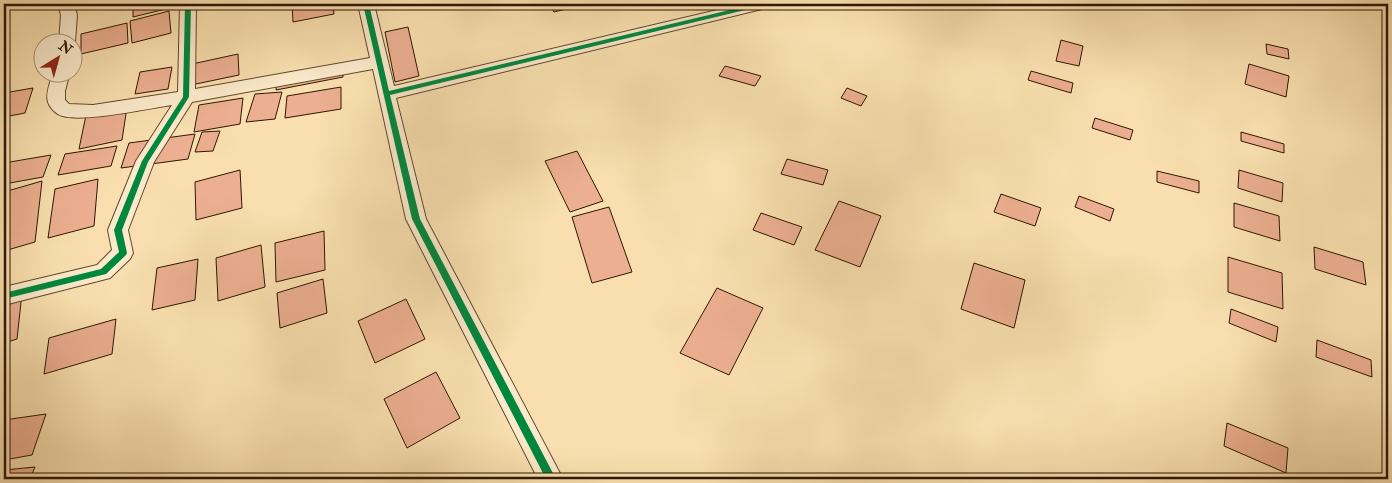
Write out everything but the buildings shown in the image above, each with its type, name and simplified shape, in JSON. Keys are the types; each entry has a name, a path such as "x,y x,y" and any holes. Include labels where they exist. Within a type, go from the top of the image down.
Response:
{"street":[{"path":"66,4 69,15 68,32"},
{"path":"4,296 103,272 122,254 118,230 144,161 186,97 188,4"},
{"path":"366,4 416,219 551,479"},
{"path":"387,94 762,4"},
{"path":"59,82 56,101 64,110 93,111 186,97 379,62"}],"cycle path":[{"path":"4,296 103,272 123,253 118,230 145,161 186,97 188,4"},
{"path":"366,4 416,219 551,479"},
{"path":"387,94 762,4"}]}
